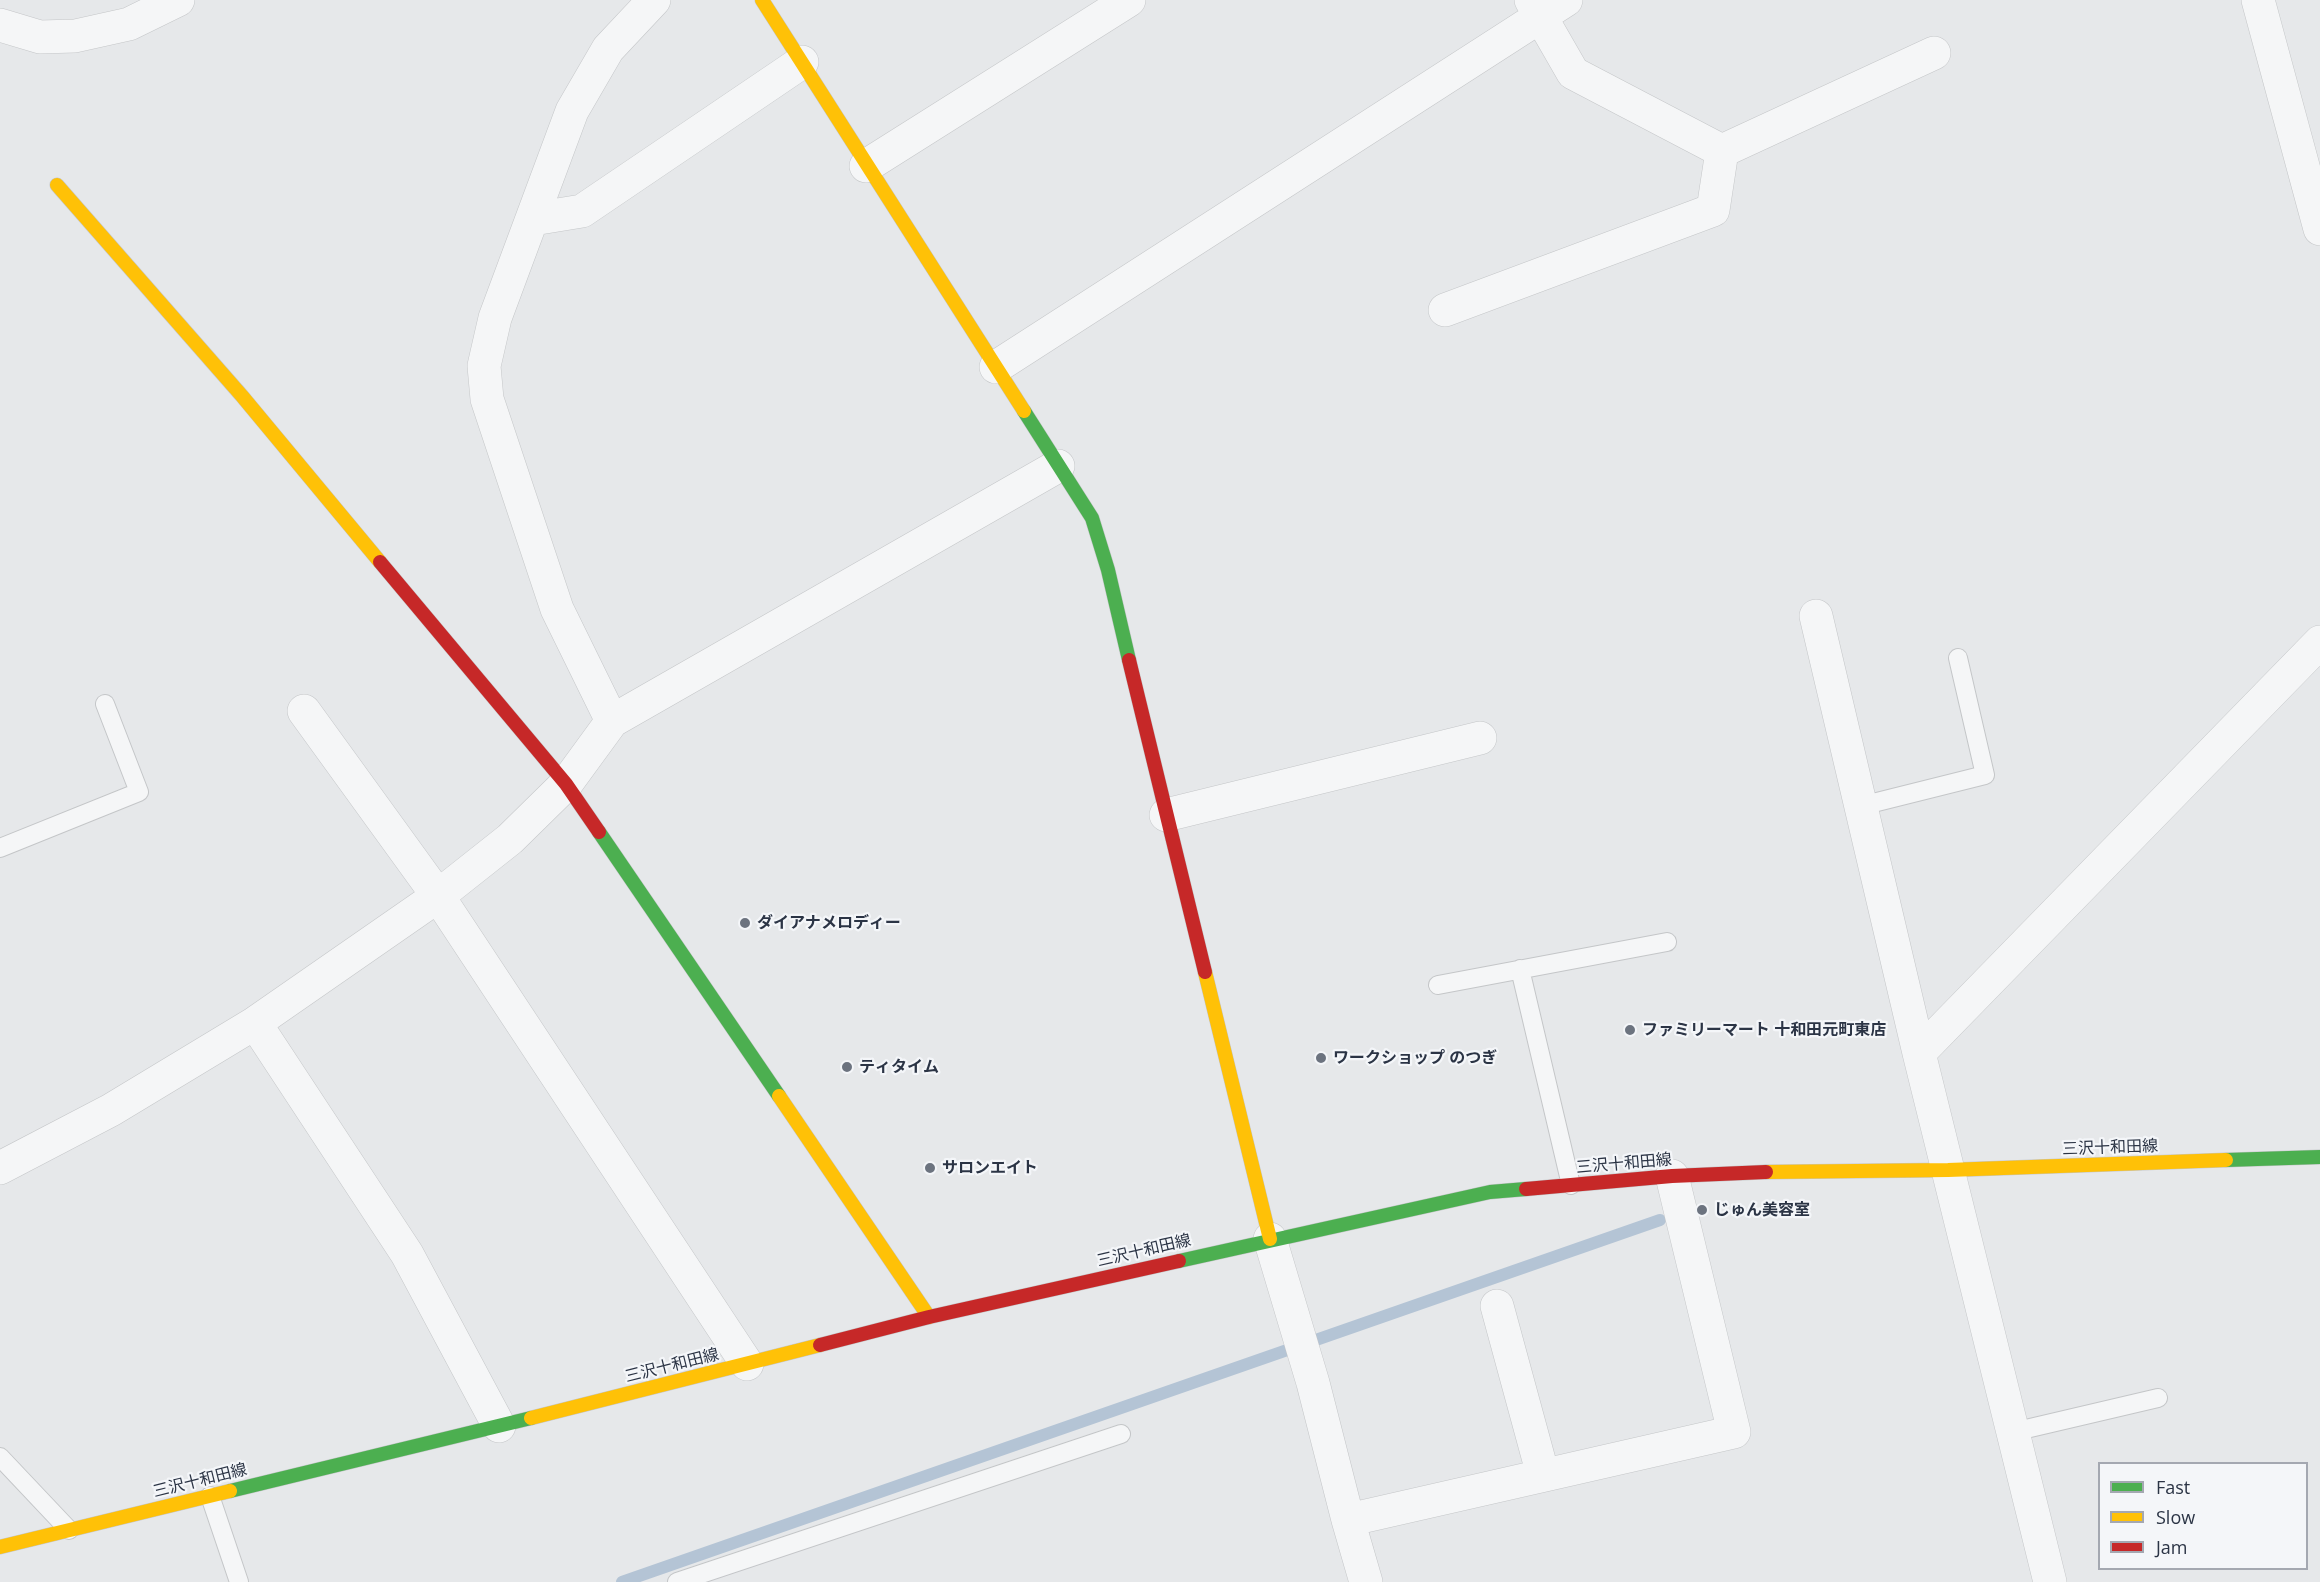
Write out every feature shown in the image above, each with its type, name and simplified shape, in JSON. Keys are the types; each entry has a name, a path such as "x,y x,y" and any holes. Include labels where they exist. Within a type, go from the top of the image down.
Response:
{"street":[{"path":"0,25 39,37 75,36 129,24 178,0"},
{"path":"612,721 557,609 487,399 484,366 495,318 572,111 608,49 654,0"},
{"path":"762,0 1092,518 1108,570 1270,1239 1313,1383 1366,1582"},
{"path":"866,166 1129,0"},
{"path":"2258,0 2320,229"},
{"path":"996,367 1546,5 1573,73 1722,151"},
{"path":"1722,151 1934,53"},
{"path":"533,219 582,211 802,62"},
{"path":"1444,310 1713,210 1722,151"},
{"path":"57,185 242,396 566,784 929,1317"},
{"path":"0,1168 111,1110 255,1023 438,896 510,839 566,784 612,721 1058,466"},
{"path":"1816,616 1919,1053 2050,1582"},
{"path":"1919,1053 2320,642"},
{"path":"304,711 438,896 747,1364"},
{"path":"1166,815 1480,738"},
{"path":"255,1023 407,1254 499,1426"},
{"name":"三沢十和田線","path":"0,1547 499,1426 929,1317 1270,1239 1490,1192 1672,1176 1789,1171 1948,1170 2320,1157"},
{"path":"1348,1520 1734,1432 1672,1176"},
{"path":"1497,1306 1543,1474"}],"lane":[{"path":"1861,806 1985,775 1958,658"},
{"path":"0,848 139,792 105,704"},
{"path":"1438,985 1667,942"},
{"path":"1520,969 1572,1185"},
{"path":"2013,1432 2158,1398"},
{"path":"677,1582 1121,1434"},
{"path":"0,1457 69,1530"},
{"path":"210,1496 239,1582"}],"waterway":[{"path":"622,1582 1660,1220"}],"traffic: fast":[{"path":"1024,411 1092,518 1108,570 1129,660"},
{"path":"599,832 779,1096"},
{"path":"2226,1160 2320,1157"},
{"path":"1179,1261 1490,1192 1526,1189"},
{"path":"230,1491 531,1418"}],"traffic: slow":[{"path":"762,0 1024,411"},
{"path":"57,185 242,396 380,562"},
{"path":"1205,972 1270,1239"},
{"path":"779,1096 929,1317"},
{"path":"1766,1172 1948,1170 2226,1160"},
{"path":"531,1418 820,1345"},
{"path":"0,1547 230,1491"}],"traffic: jam":[{"path":"380,562 566,784 599,832"},
{"path":"1129,660 1205,972"},
{"path":"1526,1189 1672,1176 1766,1172"},
{"path":"820,1345 929,1317 1179,1261"}],"place":[{"name":"ダイアナメロディー","path":"745,923"},
{"name":"ファミリーマート 十和田元町東店","path":"1630,1030"},
{"name":"ワークショップ のつぎ","path":"1321,1058"},
{"name":"ティタイム","path":"847,1067"},
{"name":"サロンエイト","path":"930,1168"},
{"name":"じゅん美容室","path":"1702,1210"}]}
